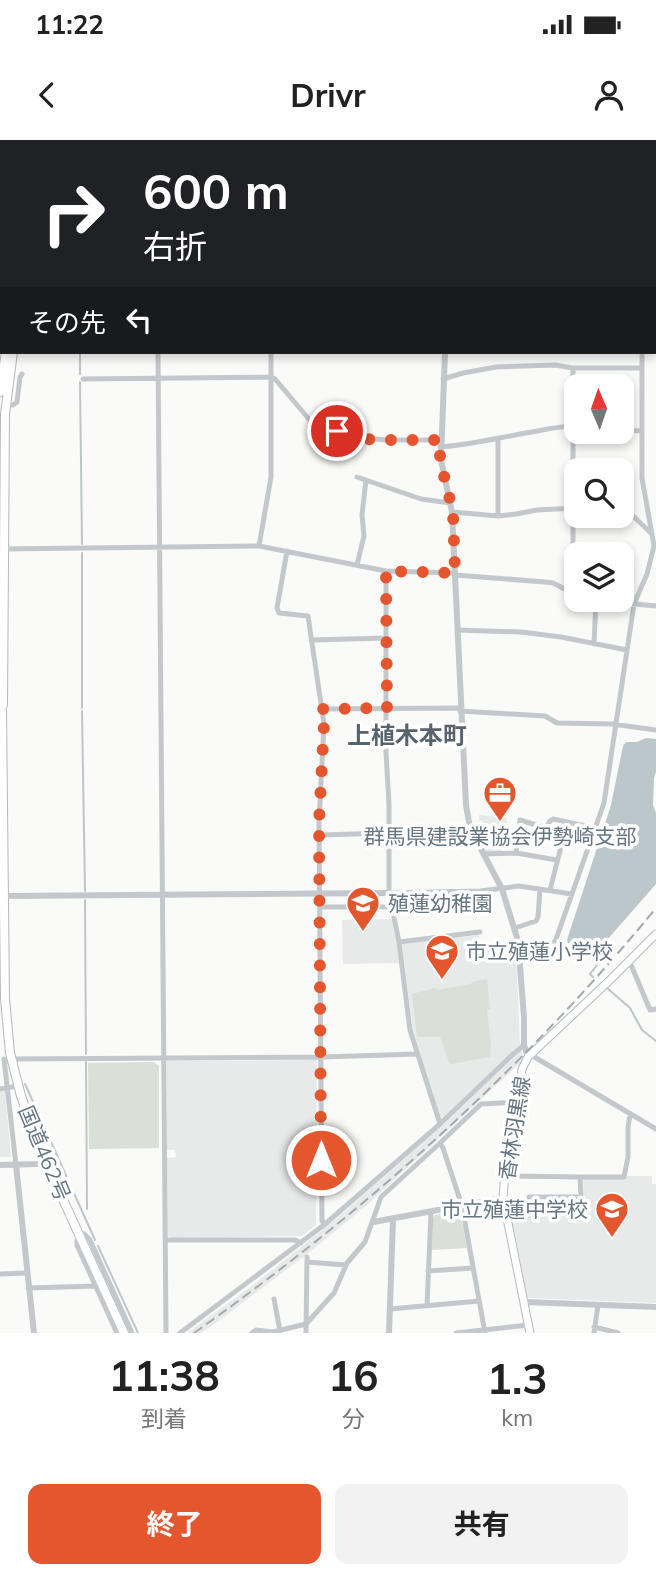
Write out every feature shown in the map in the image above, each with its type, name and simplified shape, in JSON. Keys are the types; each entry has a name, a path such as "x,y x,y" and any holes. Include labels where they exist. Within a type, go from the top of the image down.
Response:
{"highway":[{"path":"0,392 3,354"},
{"name":"国道462号","path":"13,354 3,405 2,896 7,1055 46,1162 124,1333"},
{"name":"国道462号","path":"0,701 2,711"}],"main road":[{"name":"香林羽黒線","path":"529,1329 503,1198 522,1069 529,1056 656,934"}],"street":[{"path":"158,354 166,1333"},
{"path":"259,546 271,477 271,354"},
{"path":"445,354 440,443 442,466 453,512 466,806 470,828 502,889 515,928 519,949 524,1045 529,1056 656,1129"},
{"path":"642,354 642,478 654,546 647,574 634,604 656,606"},
{"path":"443,379 496,367 555,365 573,368 642,368"},
{"path":"573,368 573,374"},
{"path":"3,405 17,402 22,374"},
{"path":"83,379 271,377 314,425 365,439 465,446 564,426"},
{"path":"634,431 642,431"},
{"path":"498,438 498,516"},
{"path":"357,477 421,499 450,503"},
{"path":"357,565 364,536 362,515 366,480"},
{"path":"453,512 498,516 564,509"},
{"path":"634,517 652,534"},
{"path":"3,549 259,546 386,571 545,582 564,589"},
{"path":"287,551 277,608 279,613 307,616 324,724 320,835 324,1224"},
{"path":"386,571 388,893 399,942 410,1030 440,1124"},
{"path":"594,644 595,612"},
{"path":"519,949 555,942 604,803 633,612"},
{"path":"457,630 522,632 627,650"},
{"path":"311,640 387,638"},
{"path":"321,709 460,709 545,716 557,723 616,724 656,730"},
{"path":"516,853 520,820 547,828 553,820 595,828"},
{"path":"550,891 567,823"},
{"path":"320,835 389,833"},
{"path":"483,854 516,853 557,860"},
{"path":"2,896 320,895 480,891 519,886 572,894"},
{"path":"515,928 536,921 540,889"},
{"path":"320,907 391,907"},
{"path":"399,942 480,932"},
{"path":"629,960 650,1010 656,1009"},
{"path":"180,1333 324,1224 440,1124 524,1045"},
{"path":"34,1333 8,1088 7,1055 163,1058 417,1054"},
{"path":"0,1089 18,1086"},
{"path":"252,1333 256,1330 280,1331 306,1324 334,1293 346,1265 365,1242 381,1197 481,1104 517,1102"},
{"path":"505,1176 624,1177 631,1114"},
{"path":"440,1143 462,1206 485,1332"},
{"path":"0,1165 46,1162"},
{"path":"506,1216 529,1215 529,1197 581,1197 580,1177"},
{"path":"373,1222 503,1198"},
{"path":"427,1306 431,1212"},
{"path":"389,1333 393,1219"},
{"path":"117,1333 78,1237 86,1236 91,1243 132,1333"},
{"path":"166,1240 295,1240 301,1243"},
{"path":"306,1333 307,1260 346,1265"},
{"path":"428,1271 473,1268"},
{"path":"0,1274 26,1273"},
{"path":"29,1288 96,1286"},
{"path":"274,1299 280,1331"},
{"path":"390,1309 479,1301"},
{"path":"525,1302 656,1307"},
{"path":"598,1305 594,1330 618,1333"},
{"path":"456,1333 529,1329"}],"shaded area":[{"path":"646,738 656,739 653,805 656,813 656,884 599,949 587,958 567,940 611,805 623,746 626,742 637,742"},
{"path":"479,815 507,818 502,852 486,853 478,838 485,837 483,821 479,821"},
{"path":"392,919 400,963 343,964 342,920"},
{"path":"479,935 483,950 516,949 520,1044 442,1119 413,1030 402,944"},
{"path":"487,979 490,1057 451,1064 440,1037 417,1037 412,994"},
{"path":"521,1050 524,1059 366,1206 220,1320 201,1333 187,1333 336,1219 442,1126"},
{"path":"317,1060 316,1225 302,1236 168,1236 167,1158 176,1157 175,1150 167,1150 167,1061"},
{"path":"154,1062 159,1066 159,1148 89,1149 88,1063"},
{"path":"5,1091 11,1157 0,1157 0,1092"},
{"path":"627,1176 652,1176 652,1184 656,1184 656,1303 527,1298 512,1218 531,1217 532,1199 584,1199 585,1179 625,1179"},
{"path":"458,1211 467,1248 432,1250 435,1215"}],"waterway":[{"path":"80,354 80,374"},
{"path":"80,382 82,544"},
{"path":"82,553 82,708"},
{"path":"82,711 85,891"},
{"path":"85,900 86,1054"},
{"path":"593,961 597,965 590,974 593,977"},
{"path":"607,988 630,1008 642,1030 656,1041"},
{"path":"86,1062 87,1209"},
{"path":"25,1084 95,1240"},
{"path":"98,1246 138,1333"}],"railway":[{"path":"194,1333 320,1238 439,1136 552,1026 656,908"}],"place":[{"name":"群馬県建設業協会伊勢崎支部","path":"500,823"},
{"name":"殖蓮幼稚園","path":"363,933"},
{"name":"市立殖蓮小学校","path":"442,981"},
{"name":"市立殖蓮中学校","path":"612,1239"}],"district":[{"name":"上植木本町","path":"407,735"}],"route":[{"path":"321,1160 319,822 324,724 321,709 387,708 386,571 455,573 453,512 440,460 440,440 365,439 337,431"}]}
